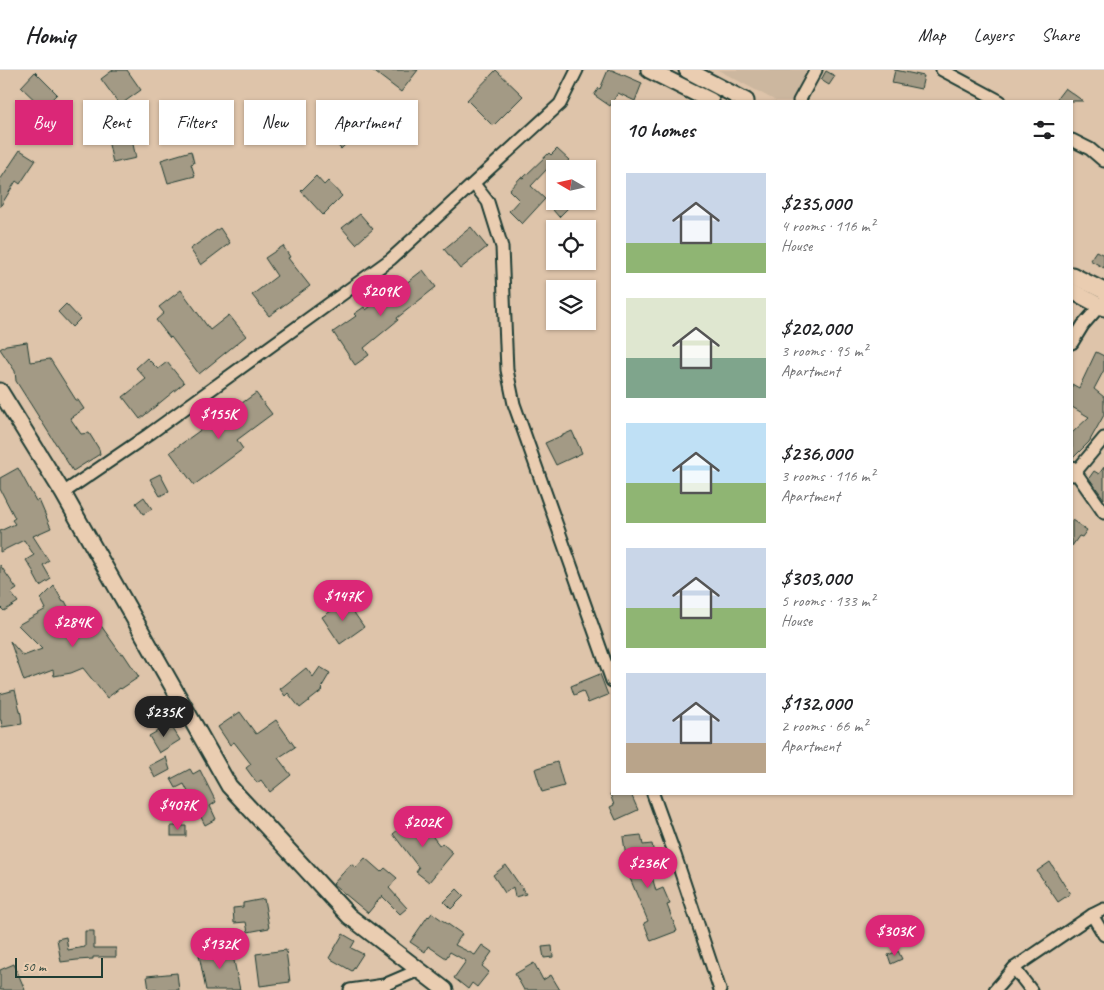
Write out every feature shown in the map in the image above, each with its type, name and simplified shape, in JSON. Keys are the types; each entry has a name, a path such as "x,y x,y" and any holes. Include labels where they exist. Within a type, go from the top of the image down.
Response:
{"street":[{"path":"63,492 148,435 391,259 560,104 577,70"},
{"path":"649,70 709,100"},
{"path":"687,70 744,100"},
{"path":"800,100 816,70"},
{"path":"942,70 998,100"},
{"path":"1073,140 1090,149 1104,161"},
{"path":"474,184 488,202 502,247 506,370 514,404 611,679"},
{"path":"1073,276 1103,301"},
{"path":"1073,291 1103,301"},
{"path":"1073,341 1083,325 1103,301"},
{"path":"0,391 63,492 230,786 349,916 445,990"},
{"path":"1104,438 1074,471 1104,513"},
{"path":"653,795 720,990"},
{"path":"994,990 1014,968 1092,915 1104,909"},
{"path":"1092,915 1104,935"},
{"path":"1014,968 1031,990"},
{"path":"350,990 384,985 419,970"}],"shaded area":[{"path":"718,70 809,70 794,100 774,100"}],"building":[{"path":"113,70 127,70 141,90 127,100 116,100 101,79"},
{"path":"372,70 418,70 401,92"},
{"path":"496,70 523,96 493,126 467,100"},
{"path":"608,70 642,83 635,100 618,93 614,100 611,100 610,106 594,95 600,89"},
{"path":"895,70 924,76 921,89 892,83"},
{"path":"826,71 835,76 829,85 821,80"},
{"path":"35,72 57,94 51,100 35,100 21,87"},
{"path":"1065,88 1083,101 1073,100 1056,100"},
{"path":"109,145 133,145 136,158 113,163"},
{"path":"557,149 569,160 546,160 546,170 531,186 545,199 522,224 509,211 519,200 509,190 549,153 551,155"},
{"path":"20,150 36,160 20,184 16,181 0,207 0,180"},
{"path":"191,151 194,163 191,164 195,176 168,183 161,160"},
{"path":"316,176 324,185 328,181 342,196 323,215 301,191"},
{"path":"553,210 566,210 559,217"},
{"path":"360,214 373,229 356,244 342,228"},
{"path":"471,227 487,247 460,269 444,249"},
{"path":"220,228 230,243 201,265 190,249"},
{"path":"283,246 290,257 288,258 310,286 269,316 252,295 277,276 265,258"},
{"path":"1096,251 1104,255 1104,268 1090,260"},
{"path":"423,270 436,287 397,318 398,320 364,348 369,355 355,365 333,332 356,316 354,314 364,307 366,310 381,298 383,301"},
{"path":"181,290 210,330 229,315 246,336 199,374 156,320 164,313 159,307"},
{"path":"66,304 80,319 72,327 58,312"},
{"path":"27,342 30,362 50,359 76,400 78,400 84,409 70,418 81,434 89,433 99,449 100,454 73,471 16,381 15,371 0,349 6,345"},
{"path":"1096,352 1104,356 1104,370 1094,389 1104,397 1104,415 1089,442 1073,458 1073,432 1089,417 1073,408 1073,385 1079,388"},
{"path":"147,358 158,369 167,362 184,383 140,419 123,397 146,379 136,368"},
{"path":"256,393 272,414 237,440 243,449 194,485 170,452"},
{"path":"572,431 582,453 556,465 545,443"},
{"path":"1104,467 1104,499 1089,478 1094,471 1099,474"},
{"path":"18,468 36,501 39,500 51,528 33,536 49,561 43,565 51,579 40,586 26,560 34,555 24,540 0,552 0,531 15,524 12,520 15,518 0,489 0,478"},
{"path":"160,474 169,491 160,496 150,479"},
{"path":"144,497 152,509 143,514 136,503"},
{"path":"1073,521 1087,530 1082,537 1079,536 1073,545"},
{"path":"0,565 17,589 11,593 18,602 4,611 0,607"},
{"path":"54,586 82,631 97,620 139,677 107,698 83,668 71,673 54,676 53,670 24,681 10,641 23,656 42,649 18,625 46,609 41,599"},
{"path":"346,601 364,627 340,644 322,617"},
{"path":"320,667 330,673 321,688 323,690 300,708 288,693 285,696 280,689 306,668 313,677"},
{"path":"600,674 608,695 588,703 583,691 574,695 571,686"},
{"path":"15,690 22,724 2,727 0,720 0,694"},
{"path":"240,712 256,734 276,720 295,747 278,758 291,775 270,792 261,780 257,783 246,768 251,764 234,742 230,745 218,727"},
{"path":"170,724 180,740 159,753 149,736"},
{"path":"166,757 170,770 155,778 149,766"},
{"path":"557,762 564,786 542,792 535,769"},
{"path":"190,769 193,774 200,770 216,802 210,806 216,819 205,825 184,784 176,788 171,779"},
{"path":"610,794 631,795 638,810 616,820 610,807 614,805"},
{"path":"416,815 440,846 442,843 453,853 429,882 416,872 419,868 393,834"},
{"path":"171,826 186,826 186,836 171,836"},
{"path":"641,835 643,845 652,844 654,854 646,855 656,891 663,888 670,904 667,905 677,931 651,941 644,923 648,921 625,864 627,864 623,837"},
{"path":"365,858 381,872 385,868 397,878 389,888 407,908 400,914 382,896 368,913 333,884 351,864 356,868"},
{"path":"1050,862 1070,894 1058,902 1037,871"},
{"path":"506,865 526,894 515,897 513,887 505,893 493,875"},
{"path":"457,889 464,896 451,909 444,902"},
{"path":"264,899 269,928 248,932 246,922 234,923 233,908 243,907 243,903"},
{"path":"432,913 462,934 455,945 475,955 482,945 492,952 482,966 489,972 477,987 472,983 468,989 454,978 466,961 450,952 446,958 428,946 425,952 410,942"},
{"path":"85,931 94,931 94,948 116,948 116,957 93,957 93,959 61,962 57,939 66,937 68,950 85,947"},
{"path":"343,934 355,941 351,948 363,954 352,971 329,958"},
{"path":"231,946 240,990 206,990 199,955 223,950 222,948"},
{"path":"552,946 553,957 544,958 542,947"},
{"path":"286,950 290,982 260,986 256,954"},
{"path":"898,951 902,959 891,964 888,955"},
{"path":"534,963 543,980 551,975 560,990 524,990 515,974"},
{"path":"14,964 25,990 0,990 0,970"},
{"path":"177,973 179,990 149,990 147,976"}]}
